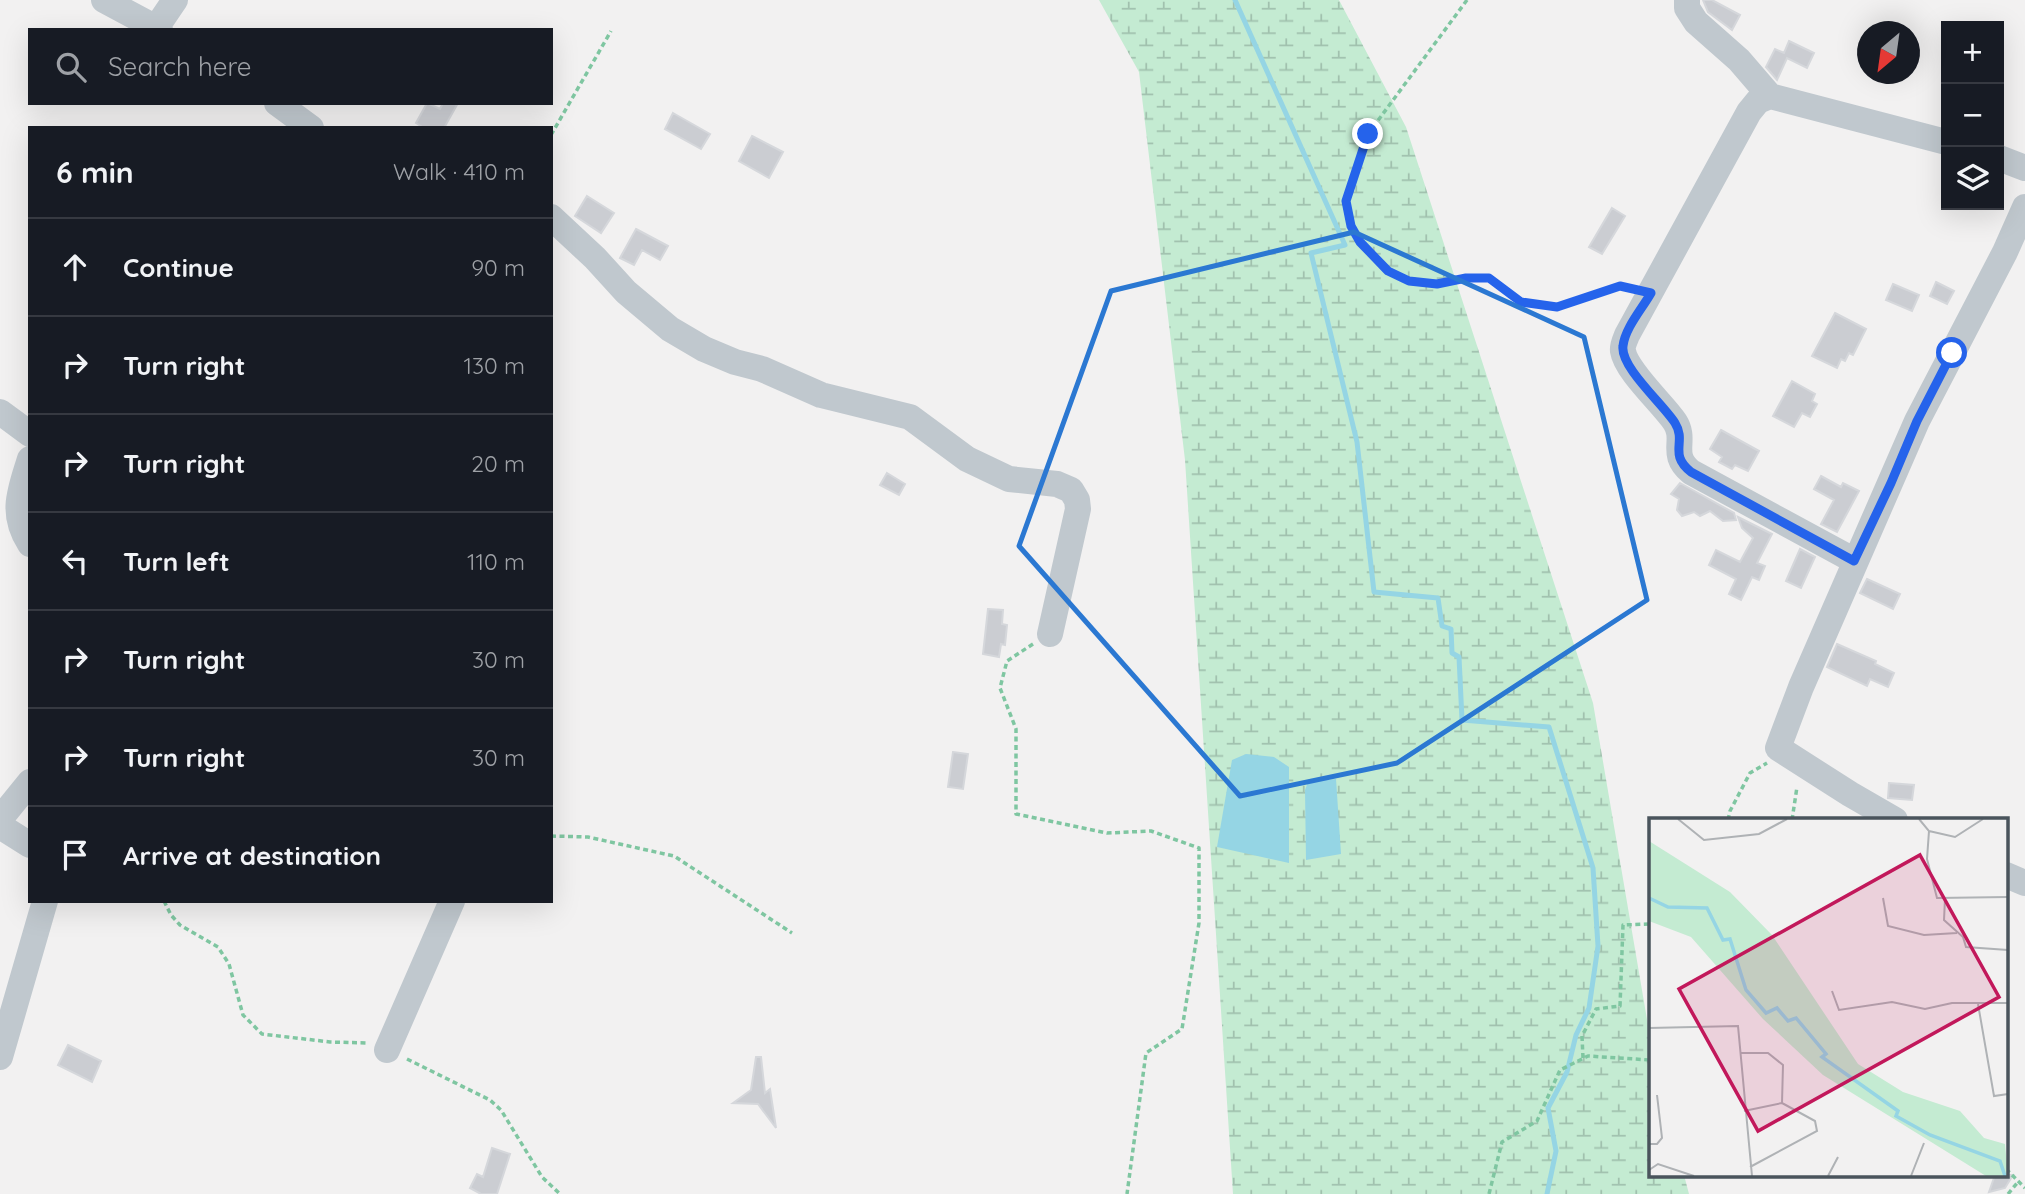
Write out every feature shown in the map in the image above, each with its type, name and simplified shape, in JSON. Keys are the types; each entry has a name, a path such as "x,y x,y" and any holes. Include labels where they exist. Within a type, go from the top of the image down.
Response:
{"street":[{"path":"104,0 156,28"},
{"path":"159,28 175,0"},
{"path":"1687,0 1687,8 1696,22 1739,60 1770,96 1941,141"},
{"path":"1770,96 1758,101 1749,112 1627,335 1622,349 1627,361 1676,425 1681,464 1854,561"},
{"path":"281,105 309,126"},
{"path":"2004,160 2025,167"},
{"path":"1892,818 1778,748 1854,561 1917,421 1993,276 2025,207"},
{"path":"553,219 626,292 670,329 704,349 735,362 762,369 821,395 910,417 967,459 1009,479 1057,484 1070,490 1077,500 1078,509 1050,634"},
{"path":"0,412 28,433"},
{"path":"28,465 18,496 18,516 28,539"},
{"path":"0,819 28,784"},
{"path":"0,826 28,844"},
{"path":"2008,876 2025,883"},
{"path":"0,1056 44,903"},
{"path":"387,1049 451,903"}],"path":[{"path":"1466,0 1368,134 1346,201 1351,226 1360,242 1388,271 1409,281 1437,284 1466,278 1489,278 1521,302 1557,307 1620,286 1651,293"},
{"path":"553,132 611,31"},
{"path":"1050,634 1007,661 1000,688 1016,729 1016,814 1107,833 1151,831 1199,848 1199,923 1182,1030 1146,1053 1127,1194"},
{"path":"1728,818 1750,774 1773,759 1778,748"},
{"path":"1792,818 1801,764"},
{"path":"553,836 589,837 674,856 792,933"},
{"path":"165,903 180,925 218,947 229,964 243,1015 262,1034 330,1042 368,1043 387,1049 490,1100 501,1110 542,1177 560,1194"},
{"path":"1583,1058 1582,1036 1596,1009 1619,1006 1623,925 1649,924"},
{"path":"1489,1194 1502,1142 1537,1121 1560,1070 1588,1056 1649,1060"},
{"path":"2008,1171 2025,1188"},
{"path":"2008,1194 2018,1182"}],"highlighted area":[{"path":"1354,232 1584,337 1647,600 1397,763 1240,796 1019,546 1111,291"}],"green space":[{"path":"1099,0 1339,0 1406,127 1593,703 1649,1031 1649,1176 1684,1176 1689,1194 1233,1194 1185,460 1139,72"}],"water":[{"path":"1246,754 1274,757 1289,767 1289,863 1217,847 1232,760"},
{"path":"1336,779 1341,854 1306,860 1305,790 1308,782"}],"building":[{"path":"1703,0 1712,0 1740,15 1732,30 1708,12"},
{"path":"1789,41 1814,53 1807,68 1787,58 1777,80 1766,67 1775,49 1784,53"},
{"path":"426,105 440,109 442,105 457,105 445,126 421,126 416,123"},
{"path":"673,113 710,134 701,149 665,129"},
{"path":"752,136 783,152 769,178 739,161"},
{"path":"587,196 614,213 601,233 575,216"},
{"path":"1612,208 1625,216 1602,254 1589,247"},
{"path":"636,229 668,246 660,260 642,250 634,265 620,258"},
{"path":"1936,282 1954,291 1947,304 1930,296"},
{"path":"1893,284 1919,295 1912,311 1886,300"},
{"path":"1835,313 1866,329 1853,355 1849,353 1845,361 1841,359 1837,368 1812,356"},
{"path":"1792,381 1815,394 1812,401 1817,404 1810,417 1802,413 1794,427 1773,416"},
{"path":"1721,430 1759,451 1748,471 1735,465 1732,469 1719,462 1722,457 1710,449"},
{"path":"887,473 905,484 899,495 880,485"},
{"path":"1821,476 1841,487 1843,483 1859,491 1837,532 1821,524 1834,500 1814,489"},
{"path":"1680,483 1734,513 1736,520 1723,521 1710,511 1700,516 1694,512 1682,516 1677,510 1679,499 1671,494"},
{"path":"1738,517 1772,534 1757,563 1765,566 1759,580 1752,577 1741,600 1729,594 1736,579 1709,565 1716,550 1740,562 1753,538 1742,528"},
{"path":"1800,549 1815,557 1801,588 1786,581"},
{"path":"1867,579 1900,594 1893,609 1860,593"},
{"path":"988,609 1003,610 1002,624 1007,625 1005,645 1001,644 999,657 983,654"},
{"path":"1837,644 1876,661 1875,664 1894,673 1888,687 1870,679 1867,686 1827,667"},
{"path":"953,752 968,754 963,789 948,787"},
{"path":"1889,783 1914,785 1912,800 1888,798"},
{"path":"68,1045 101,1061 92,1082 58,1065"},
{"path":"756,1057 761,1057 765,1093 770,1089 776,1128 758,1104 733,1103 751,1090"},
{"path":"492,1148 510,1154 497,1194 481,1194 470,1188 477,1174 483,1177"},
{"path":"2013,1175 2005,1188 1989,1192 1995,1176"}],"waterway":[{"path":"1235,0 1345,245 1311,253 1357,442 1374,592 1438,598 1442,626 1451,629 1452,653 1459,657 1462,720 1549,727 1593,868 1598,946 1589,1008 1576,1035 1567,1072 1548,1108 1556,1151 1547,1194"}],"route":[{"path":"1368,134 1346,201 1351,226 1360,242 1388,271 1409,281 1437,284 1466,278 1489,278 1521,302 1557,307 1620,286 1651,293 1622,349 1627,361 1676,425 1681,464 1854,561 1917,421 1952,353"}]}
